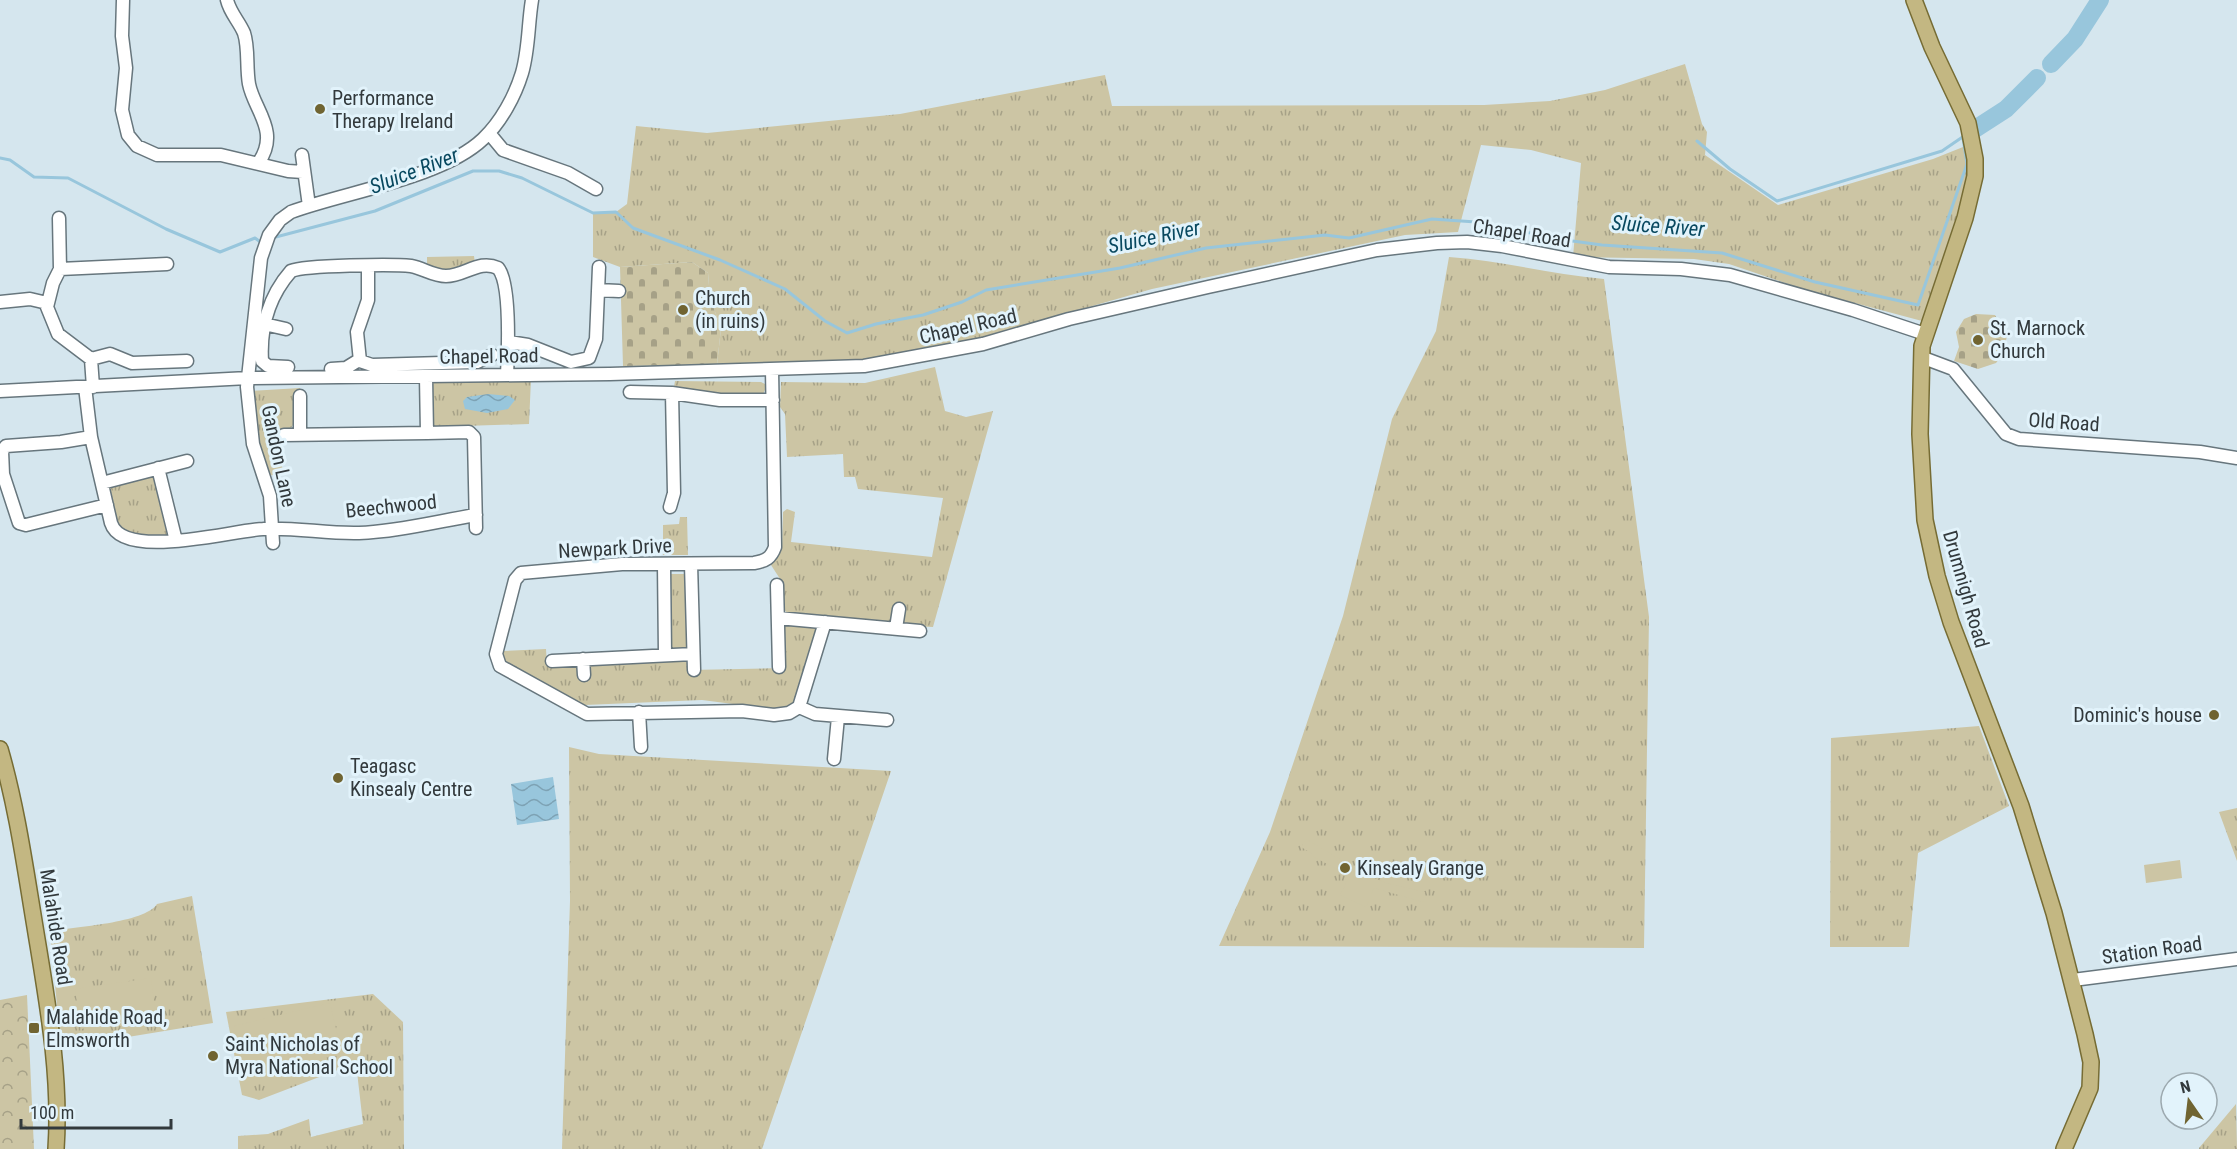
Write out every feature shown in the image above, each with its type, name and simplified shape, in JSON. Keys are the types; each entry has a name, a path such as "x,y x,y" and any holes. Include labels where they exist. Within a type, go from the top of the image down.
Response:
{"main road":[{"name":"Drumnigh Road","path":"1914,0 1932,47 1968,123 1974,142 1975,176 1965,218 1925,334 1921,357 1922,482 1932,558 1964,660 2020,806 2073,980 2091,1062 2091,1079 2086,1101 2064,1149"},
{"name":"Malahide Road","path":"0,749 22,841 53,1041 58,1097 56,1149"}],"street":[{"path":"123,0 122,36 126,68 122,110 128,135 137,146 157,155 214,154 259,162 288,171 303,172"},
{"path":"227,0 245,35 250,87 262,112 266,127 266,142 259,162"},
{"path":"532,0 522,72 511,99 489,133 503,150 568,173 596,189"},
{"path":"124,15 137,15"},
{"name":"Gandon Lane","path":"273,543 267,481 253,444 250,425 248,378 252,319 264,246 280,220 309,206 410,176 459,155 489,133"},
{"path":"302,156 309,206"},
{"path":"59,218 60,269 47,303 49,317 58,334 91,360"},
{"name":"Chapel Road","path":"0,391 248,378 426,377 864,366 983,344 1069,319 1377,250 1467,242 1502,246 1608,267 1681,268 1730,275 1853,310 1925,334"},
{"path":"60,269 167,264"},
{"path":"288,367 268,366 262,361 264,324 269,302 291,271 412,266 445,276 458,275 482,264 498,268 505,283 509,342 507,375"},
{"path":"359,360 357,332 369,293 368,267"},
{"path":"509,342 528,345 571,362 584,361 594,348 599,267"},
{"path":"598,290 619,291"},
{"path":"0,302 30,299 47,303"},
{"path":"264,324 286,329"},
{"path":"91,360 110,354 132,363 187,361"},
{"path":"359,360 372,365 465,363 483,361 492,355"},
{"name":"Old Road","path":"1921,357 1953,369 2006,434 2019,439 2200,452 2237,458"},
{"path":"91,360 89,387 91,437 107,505 26,525 19,524 3,474 2,451 6,446 61,442 91,437"},
{"path":"330,369 346,368 359,360"},
{"name":"Newpark Drive","path":"772,369 775,536 771,556 762,562 754,563 622,564 521,573 515,580 496,654 500,666 586,714 741,711 774,715 789,713 799,707"},
{"path":"426,377 427,433"},
{"path":"630,392 672,393 720,400 773,400"},
{"path":"670,507 674,493 672,393"},
{"path":"300,396 300,435"},
{"path":"284,435 472,433 476,528"},
{"path":"102,483 187,461"},
{"path":"158,468 176,541"},
{"name":"Beechwood","path":"107,505 114,531 119,536 176,541 294,528 359,533 476,515"},
{"path":"691,564 694,670"},
{"path":"664,565 665,654"},
{"path":"777,585 779,667"},
{"path":"897,628 899,609"},
{"path":"778,618 920,631"},
{"path":"825,622 799,707 815,714 887,720"},
{"path":"552,661 693,654"},
{"path":"583,659 584,675"},
{"path":"639,712 641,747"},
{"path":"834,759 838,717"},
{"name":"Station Road","path":"2073,980 2237,958"}],"green space":[{"path":"1685,64 1702,124 1707,132 1705,155 1778,205 1933,159 1968,145 1965,189 1956,231 1928,314 1922,321 1806,290 1729,264 1694,259 1573,257 1581,163 1531,150 1481,145 1458,232 1405,235 1152,289 980,338 862,360 717,365 721,328 710,298 708,273 692,262 620,267 593,257 593,213 616,212 627,204 636,126 707,133 900,114 1105,75 1112,106 1484,105 1550,101 1605,90"},
{"path":"474,256 475,264 456,273 427,267 427,257"},
{"path":"1449,257 1604,279 1649,617 1644,948 1219,946 1270,832 1343,616 1392,419 1436,331"},
{"path":"692,262 708,273 710,298 721,328 717,365 623,366 620,267"},
{"path":"1976,314 1995,315 2007,336 2003,354 1996,363 1978,369 1954,361 1959,347 1956,332 1964,319"},
{"path":"935,367 945,411 966,417 993,411 933,627 910,626 893,619 889,623 786,612 783,607 782,582 771,565 782,548 783,512 787,509 795,512 791,542 932,557 943,498 858,489 855,477 844,477 843,454 787,457 785,414 780,407 781,382 865,383"},
{"path":"531,379 529,424 432,427 430,381"},
{"path":"675,381 761,382 767,385 762,397 712,396 674,388"},
{"path":"300,388 300,393 293,393 293,425 291,428 280,430 281,464 284,472 269,476 258,446 250,391"},
{"path":"153,475 169,530 167,536 133,536 117,530 107,484"},
{"path":"680,517 687,517 688,555 663,555 663,525 679,524"},
{"path":"668,574 687,574 687,648 685,650 670,648"},
{"path":"783,623 818,626 797,699 787,708 772,709 702,700 585,705 574,703 533,677 504,665 503,651 546,649 547,666 574,664 578,670 590,663 683,660 689,664 690,670 783,668"},
{"path":"1979,726 2009,806 1918,853 1909,947 1830,947 1831,738"},
{"path":"569,747 599,754 891,771 762,1149 562,1149 570,901"},
{"path":"2237,808 2237,861 2219,812"},
{"name":"Kinsealy Grange","path":"1306,839 1365,874 1386,883 1425,892 1423,902 1374,888 1366,907 1340,895 1350,876 1312,856 1313,854 1301,847"},
{"path":"2180,860 2182,878 2146,883 2144,865"},
{"path":"192,896 213,1023 61,1048 50,931 124,920 139,916 157,904"},
{"path":"151,978 156,1018 81,1029 75,989"},
{"path":"373,994 403,1022 404,1149 238,1149 238,1136 268,1134 309,1119 311,1137 363,1124 356,1063 259,1100 242,1095 226,1012"},
{"path":"27,995 34,1149 0,1149 0,1000"},
{"path":"330,1003 342,1054 246,1076 234,1026"},
{"path":"2236,1104 2237,1149 2199,1149 2213,1131 2219,1131 2219,1124"}],"water":[{"path":"488,394 509,396 515,400 508,409 487,413 465,409 463,401 467,397"},
{"path":"553,777 559,819 517,825 511,784"}],"waterway":[{"name":"Sluice River","path":"2051,64 2075,39 2100,0"},
{"name":"Sluice River","path":"1975,129 2006,109 2037,78"},
{"name":"Sluice River","path":"1697,141 1730,169 1777,201 1942,151 1964,136"},
{"name":"Sluice River","path":"272,238 375,211 473,171 499,171 522,178 593,213 616,212 633,228 720,260 785,289 825,321 847,333 876,324 923,315 962,302 986,290 1120,268 1206,248 1325,235 1349,238 1432,219 1476,222 1602,245 1722,253 1815,282 1918,305 1967,164 1963,138"},
{"name":"Sluice River","path":"0,158 10,160 34,177 68,178 166,229 220,252 255,238 259,241"}],"place":[{"name":"Performance Therapy Ireland","path":"320,109"},
{"name":"Church (in ruins)","path":"683,310"},
{"name":"St. Marnock Church","path":"1978,340"},
{"name":"Dominic's house","path":"2214,715"},
{"name":"Teagasc Kinsealy Centre","path":"338,778"},
{"name":"Kinsealy Grange","path":"1345,868"},
{"name":"Malahide Road, Elmsworth","path":"34,1028"},
{"name":"Saint Nicholas of Myra National School","path":"213,1056"}]}
